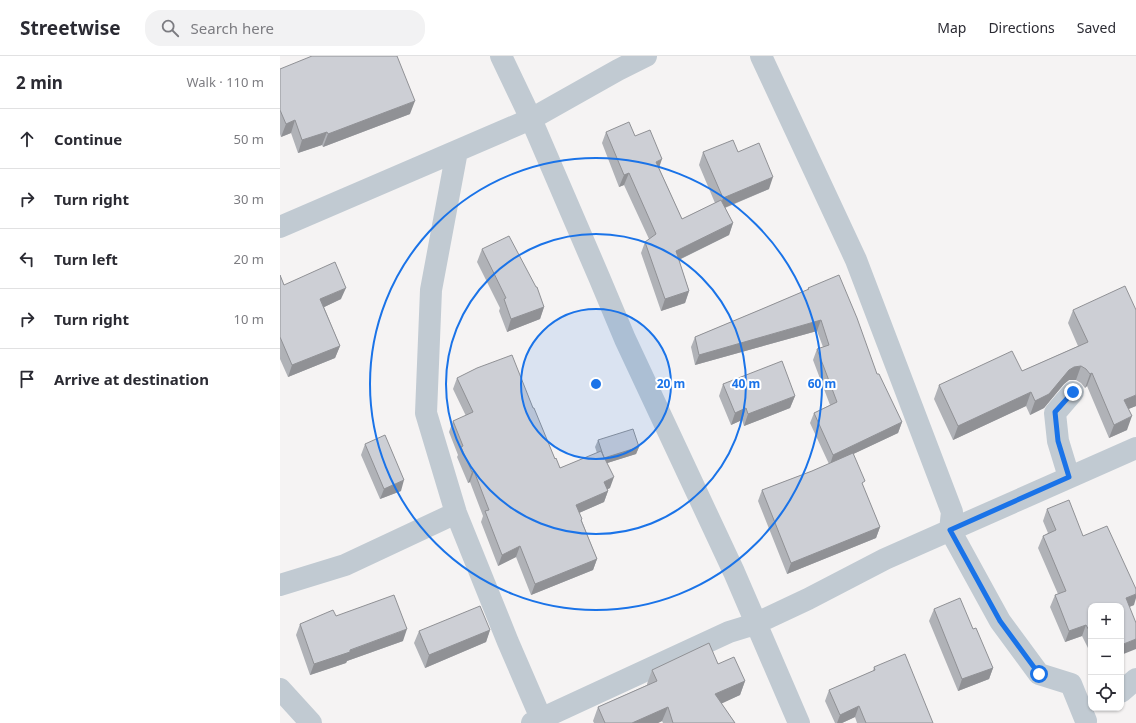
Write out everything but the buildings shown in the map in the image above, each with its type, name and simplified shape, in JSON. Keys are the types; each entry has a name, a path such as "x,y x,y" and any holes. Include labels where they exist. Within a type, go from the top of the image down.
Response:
{"street":[{"path":"501,56 531,118 625,339 730,565 799,723"},
{"path":"280,226 531,118 646,56"},
{"path":"761,56 856,260 952,512 950,530 1000,621 1039,674 1071,684 1090,717"},
{"path":"457,151 431,290 426,413 456,513 539,721 729,632 755,624 808,599 885,559 1069,477 1132,454"},
{"path":"1069,477 1058,441 1055,412 1073,392"},
{"path":"280,585 345,565 456,513"},
{"path":"1124,689 1136,679"},
{"path":"280,689 311,723"}],"route":[{"path":"1039,674 1000,621 950,530 1069,477 1058,441 1055,412 1073,392"}]}
